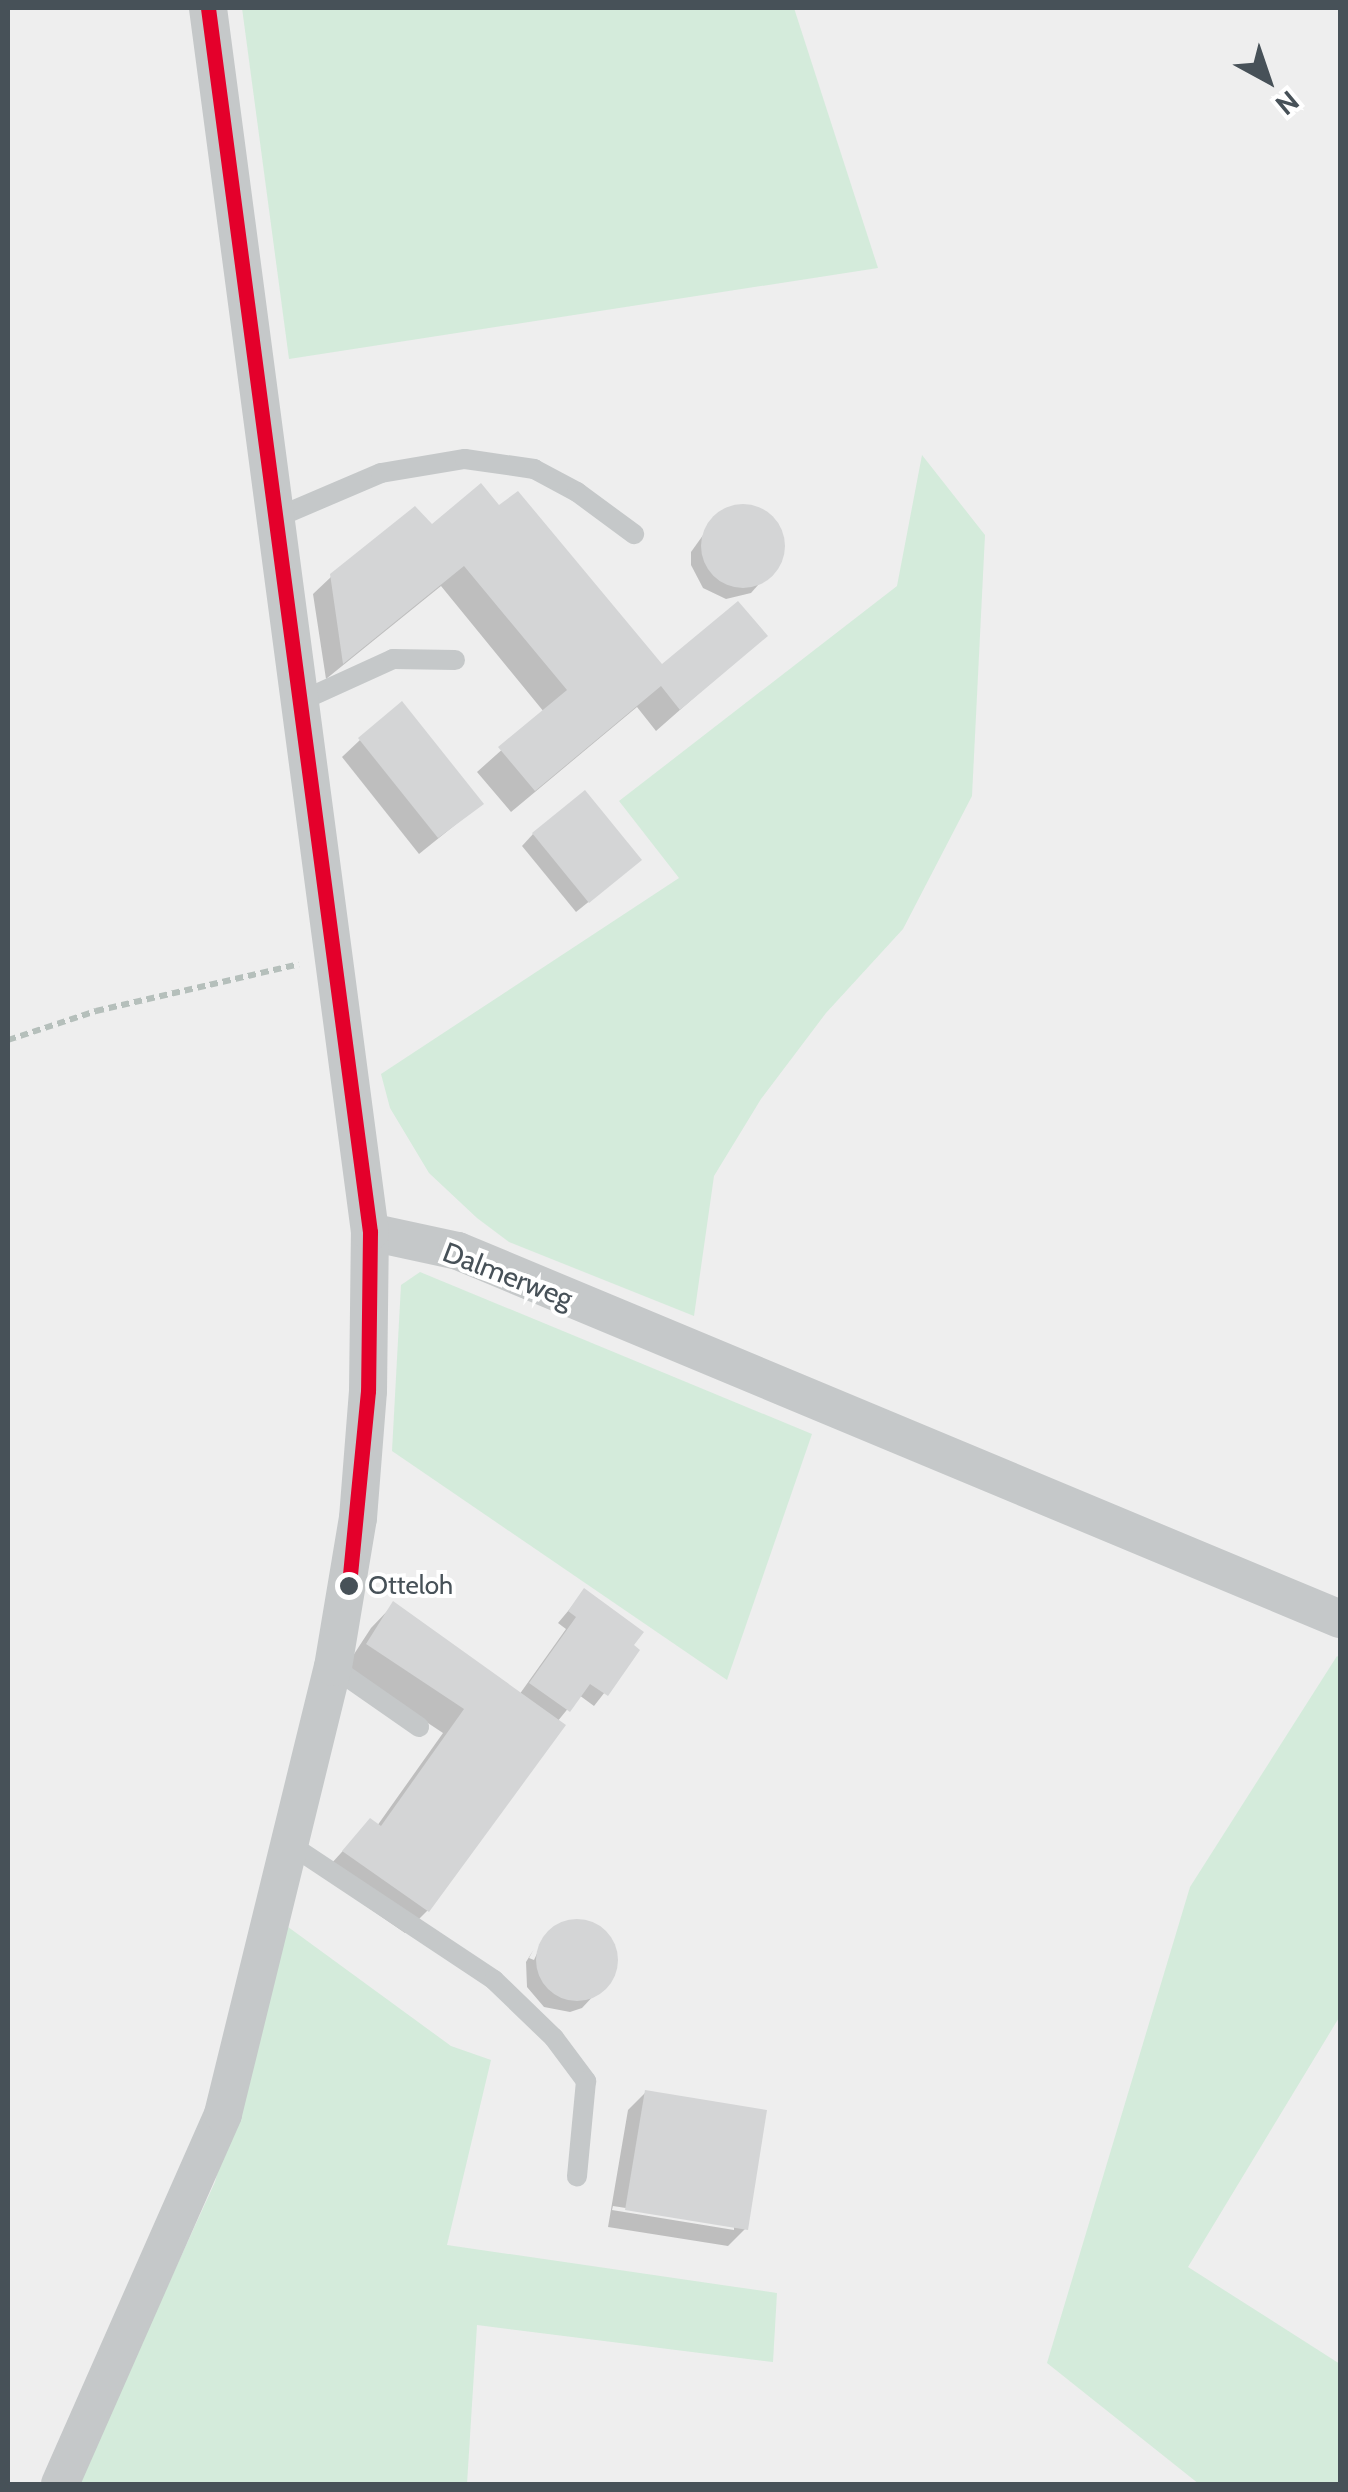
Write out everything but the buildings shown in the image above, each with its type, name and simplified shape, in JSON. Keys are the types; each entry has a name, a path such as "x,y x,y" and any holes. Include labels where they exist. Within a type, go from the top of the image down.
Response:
{"street":[{"path":"60,2484 223,2114 333,1667 358,1518 368,1391 370,1232 208,8"},
{"name":"Dalmerweg","path":"370,1232 458,1251 1340,1619"}],"lane":[{"path":"278,517 381,473 465,459 534,469 576,492 634,534"},
{"path":"301,701 393,658 455,660"},
{"path":"333,1667 420,1727"},
{"path":"291,1846 494,1980 554,2038 586,2081 576,2178"}],"path":[{"path":"8,1040 96,1011 334,956"}],"green space":[{"path":"242,8 794,8 878,268 289,359"},
{"path":"922,455 985,535 972,796 903,929 826,1013 761,1099 714,1176 694,1316 509,1242 477,1218 429,1173 390,1108 381,1074 679,878 619,801 897,586"},
{"path":"420,1272 812,1434 727,1680 392,1451 401,1285"},
{"path":"1337,1656 1340,2016 1188,2267 1340,2364 1340,2484 1199,2484 1047,2363 1190,1887"},
{"path":"284,1924 451,2046 491,2060 447,2245 777,2293 773,2362 477,2325 467,2484 77,2484 215,2182"}],"transit line":[{"path":"208,8 370,1232 368,1391 349,1586"}],"place":[{"name":"Otteloh","path":"349,1586"}]}
